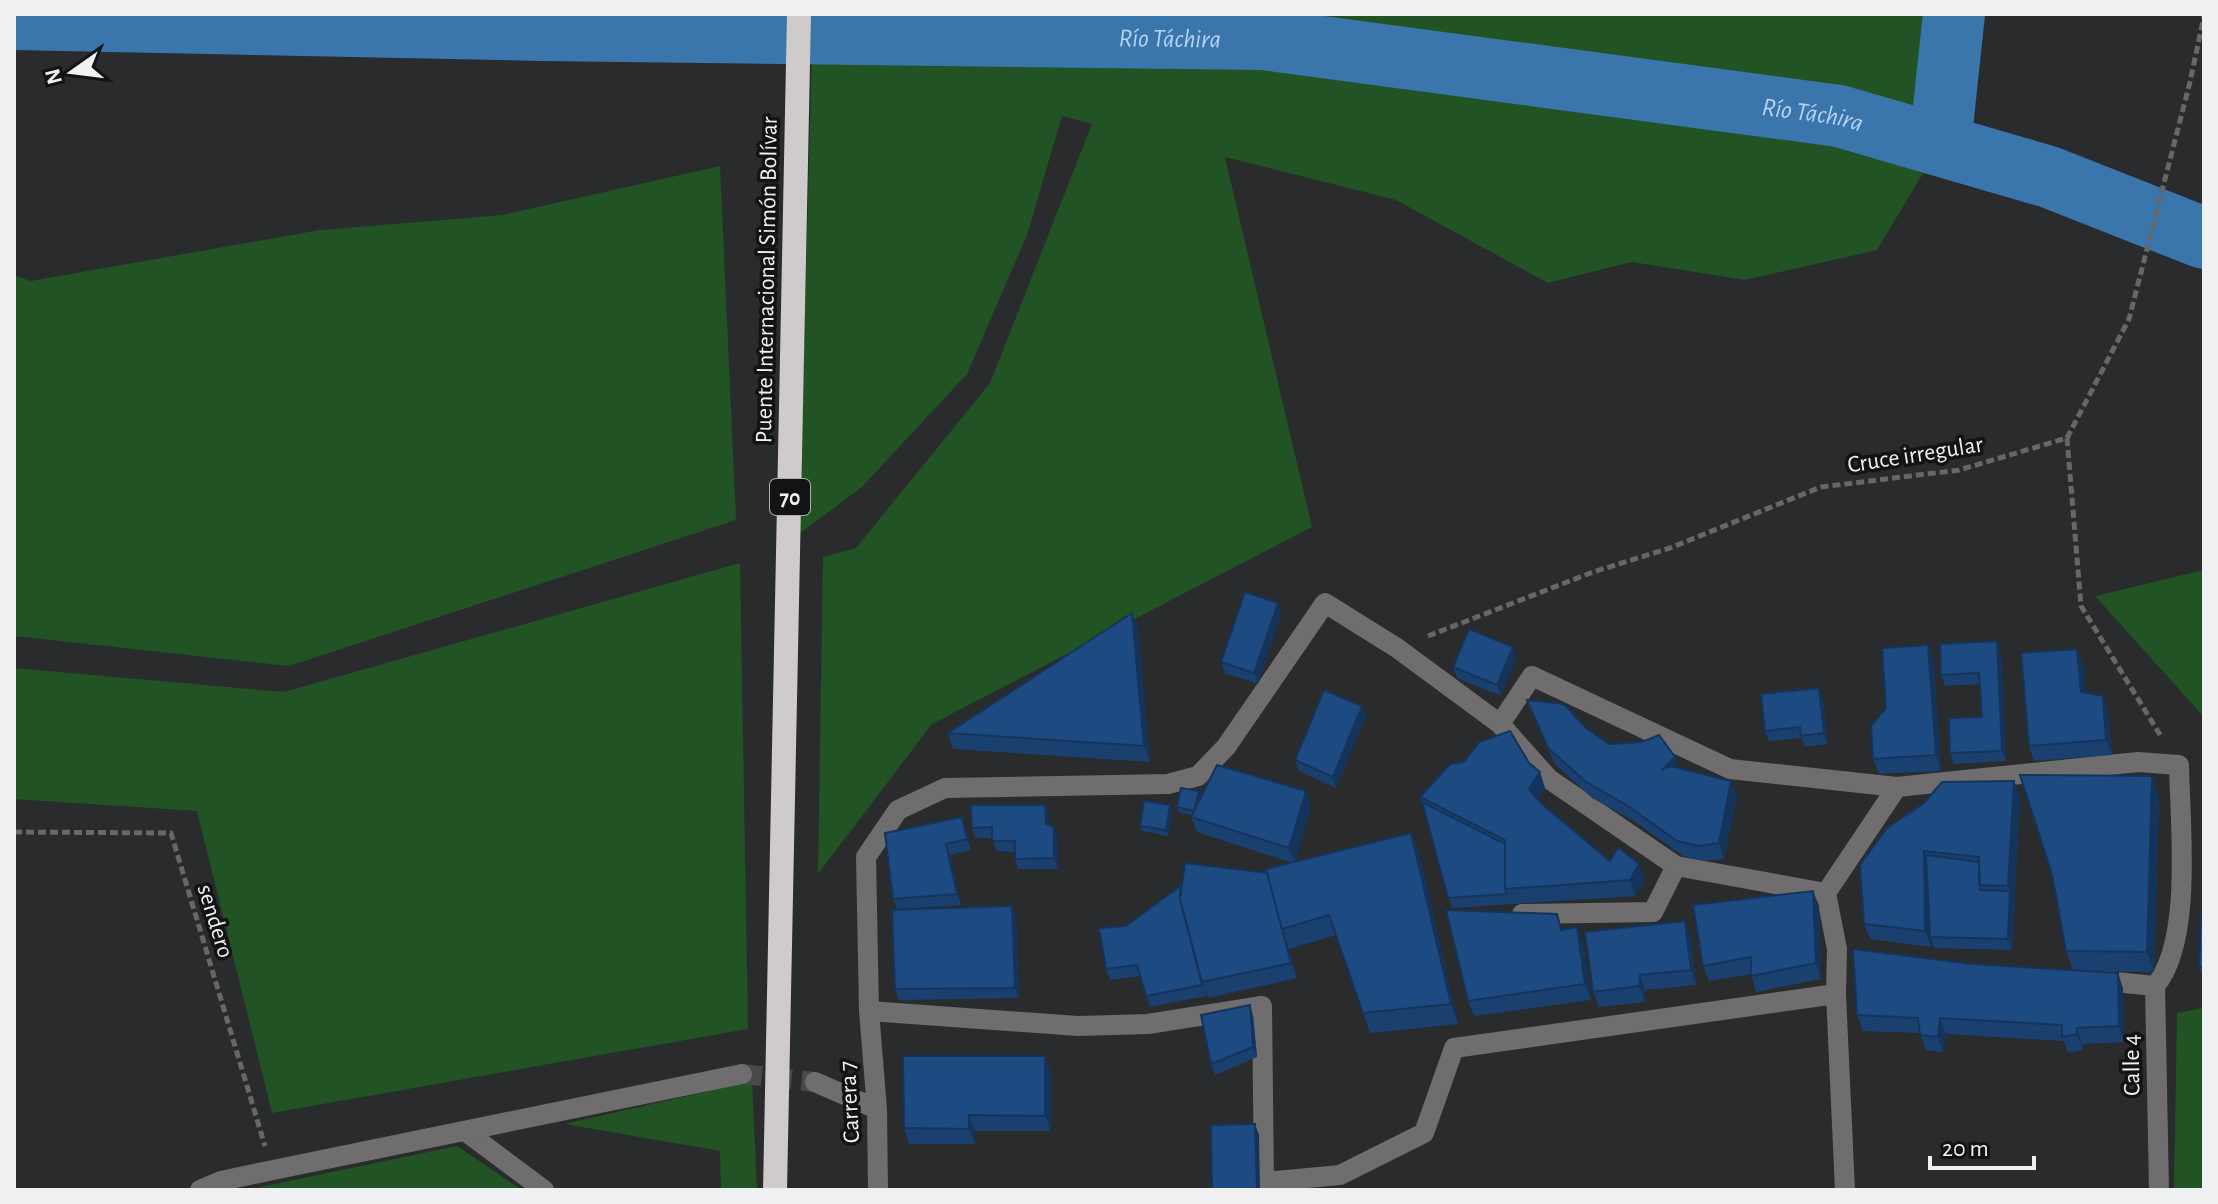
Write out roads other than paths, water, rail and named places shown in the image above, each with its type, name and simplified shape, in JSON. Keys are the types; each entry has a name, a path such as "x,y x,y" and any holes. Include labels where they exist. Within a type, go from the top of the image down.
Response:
{"highway":[{"name":"Puente Internacional Simón Bolívar","path":"775,1190 799,14"}],"street":[{"name":"Carrera 7","path":"878,1190 877,1109 869,1011 866,857 898,810 945,788 1168,784 1198,776 1226,747 1325,603 1397,648 1500,724"},
{"path":"1826,893 1676,866 1549,779 1500,724 1532,676 1730,769 1897,787 2138,762 2179,765 2181,919 2166,973 2155,986 2072,978"},
{"path":"1826,893 1897,787"},
{"path":"1497,915 1653,912 1676,866"},
{"path":"1826,893 1845,950 1836,994 1845,1190"},
{"name":"Calle 4","path":"2155,986 2159,1190"},
{"path":"869,1011 1078,1026 1148,1024 1262,1006 1264,1182 1340,1175 1424,1133 1454,1048 1836,994"},
{"path":"200,1190 221,1181 742,1074"},
{"path":"815,1082 877,1109"},
{"path":"465,1131 544,1190"}],"waterway":[{"path":"1940,145 1954,14"},
{"name":"Río Táchira","path":"14,19 542,30 1263,39 1839,116 2049,177 2204,238"}],"tunnel":[{"path":"742,1074 815,1082"}]}
